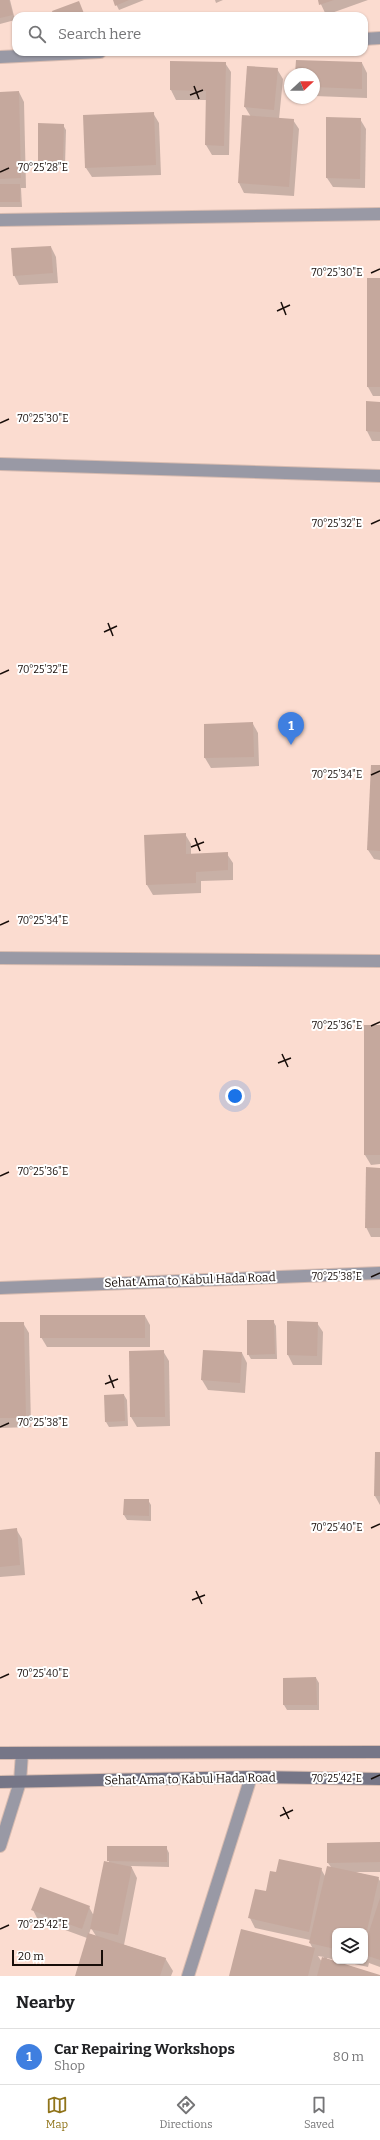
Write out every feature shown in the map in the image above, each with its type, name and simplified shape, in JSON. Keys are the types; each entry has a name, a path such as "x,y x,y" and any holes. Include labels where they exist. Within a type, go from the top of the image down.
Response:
{"main road":[{"name":"Sehat Ama to Kabul Hada Road","path":"0,1753 380,1752"},
{"name":"Sehat Ama to Kabul Hada Road","path":"0,1782 251,1777 380,1779"}],"street":[{"path":"368,39 380,38"},
{"path":"0,57 20,56"},
{"path":"0,220 380,214"},
{"path":"0,464 380,476"},
{"path":"0,958 380,961"},
{"name":"Sehat Ama to Kabul Hada Road","path":"0,1288 380,1273"},
{"path":"0,1846 20,1782 22,1753"},
{"path":"188,1976 251,1777"}],"building":[{"path":"0,0 9,0 12,15 0,18"},
{"path":"113,0 129,0 115,6"},
{"path":"318,0 334,0 319,5"},
{"path":"79,1 83,12 52,12"},
{"path":"296,60 362,62 362,89 320,87 320,68 295,68"},
{"path":"170,61 226,62 224,146 205,145 206,91 170,90"},
{"path":"247,66 278,68 274,110 244,107"},
{"path":"19,91 21,178 0,179 0,92"},
{"path":"154,112 156,165 85,168 83,115"},
{"path":"242,115 294,119 289,187 238,183"},
{"path":"326,117 361,118 360,179 326,178"},
{"path":"38,123 64,124 63,161 38,161"},
{"path":"0,184 20,184 20,202 0,202"},
{"path":"51,246 53,273 13,276 11,248"},
{"path":"367,278 380,278 380,387 367,387"},
{"path":"366,401 380,402 380,432 366,431"},
{"path":"253,722 254,757 204,758 204,724"},
{"path":"371,765 380,765 380,851 367,850"},
{"path":"186,833 186,854 228,852 228,870 196,872 196,883 146,885 144,835"},
{"path":"364,1025 380,1025 380,1155 364,1155"},
{"path":"366,1167 380,1168 380,1228 365,1228"},
{"path":"40,1315 145,1315 145,1338 40,1338"},
{"path":"247,1320 274,1320 275,1354 247,1355"},
{"path":"287,1321 318,1322 317,1356 287,1355"},
{"path":"0,1322 24,1322 26,1418 0,1418"},
{"path":"164,1350 165,1417 130,1417 129,1351"},
{"path":"203,1350 242,1352 240,1383 201,1380"},
{"path":"124,1394 125,1421 105,1422 104,1395"},
{"path":"375,1452 380,1452 380,1496 374,1496"},
{"path":"124,1499 149,1499 149,1516 123,1515"},
{"path":"17,1528 20,1565 0,1567 0,1530"},
{"path":"316,1677 317,1705 283,1705 283,1678"},
{"path":"380,1842 380,1862 327,1863 327,1843"},
{"path":"107,1846 167,1846 167,1862 107,1861"},
{"path":"279,1859 322,1868 309,1932 248,1918 255,1889 266,1891 270,1871 276,1872"},
{"path":"104,1861 132,1867 118,1935 90,1929"},
{"path":"327,1866 379,1877 368,1928 332,1928 332,1948 309,1943"},
{"path":"40,1887 90,1906 82,1929 31,1910"},
{"path":"380,1898 380,1960 368,1956 368,1935"},
{"path":"241,1929 315,1948 308,1976 229,1976"},
{"path":"88,1933 166,1958 160,1976 75,1976"},
{"path":"322,1957 332,1960 332,1964 345,1964 380,1975 380,1976 317,1976"}],"place":[{"name":"Car Repairing Workshops","path":"291,745"}]}
